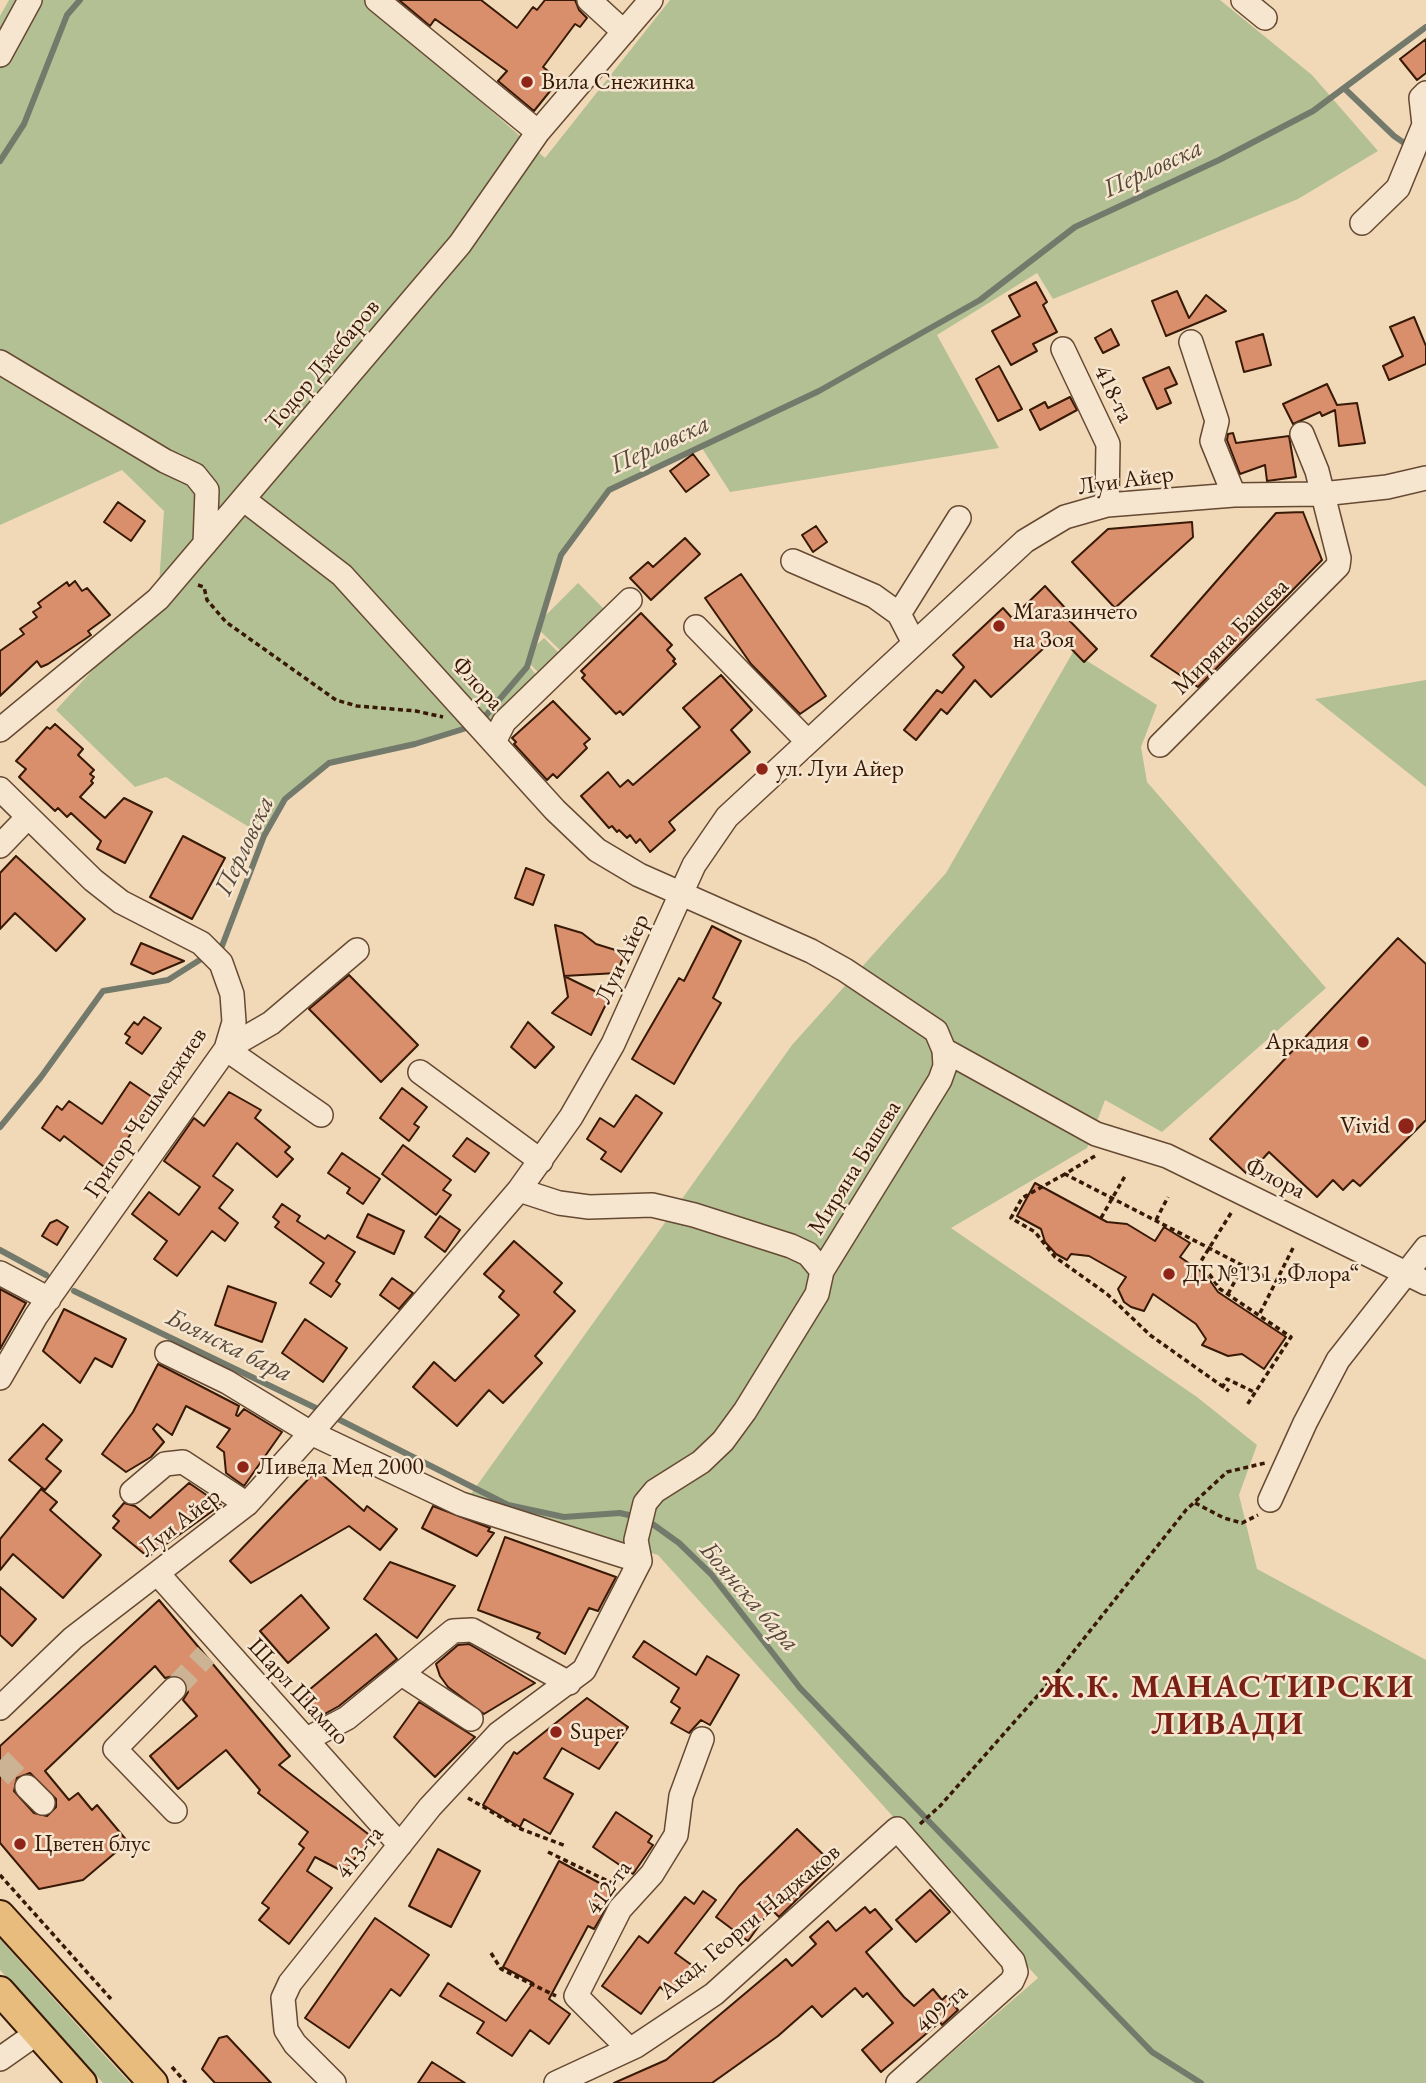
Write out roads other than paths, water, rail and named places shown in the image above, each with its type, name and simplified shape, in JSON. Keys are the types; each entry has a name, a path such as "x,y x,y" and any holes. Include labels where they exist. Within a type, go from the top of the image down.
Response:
{"main road":[{"path":"0,1914 153,2083"},
{"path":"0,1991 82,2083"}],"street":[{"path":"0,55 30,0"},
{"path":"377,0 538,132"},
{"path":"589,0 624,32"},
{"name":"Тодор Джебаров","path":"0,730 158,598 173,577 205,544 460,244 538,132 651,0"},
{"path":"1242,0 1265,18"},
{"path":"1362,223 1398,188 1424,125 1421,98 1426,93"},
{"path":"1191,342 1217,421 1212,441 1234,495"},
{"name":"418-та","path":"1063,349 1108,444 1107,505"},
{"path":"0,362 165,461 195,474 207,490 205,544"},
{"path":"1302,434 1322,494"},
{"name":"Луи Айер","path":"0,1708 73,1638 247,1504 322,1420 541,1161 613,1044 680,892 694,865 727,817 1025,541 1065,517 1107,505 1234,495 1322,494 1387,487 1426,478"},
{"name":"Миряна Башева","path":"1160,745 1338,566 1339,558 1322,494"},
{"name":"Флора","path":"243,499 342,575 597,850 639,875 680,892"},
{"path":"899,614 959,518"},
{"path":"793,561 874,596 899,614 914,643"},
{"path":"494,741 503,722 630,600"},
{"path":"696,627 808,742"},
{"name":"Григор Чешмеджиев","path":"0,789 93,880 121,902 201,943 221,963 232,994 234,1013 226,1049 49,1299 0,1378"},
{"path":"0,846 28,817"},
{"path":"680,892 811,951 845,970 936,1031 944,1050"},
{"path":"321,1115 226,1049 271,1023 356,950"},
{"name":"Флора","path":"944,1050 1095,1145 1167,1156 1426,1283"},
{"name":"Миряна Башева","path":"638,1551 645,1503 655,1491 693,1468 723,1441 745,1411 810,1305 822,1279 822,1271 940,1080 945,1066 944,1050"},
{"path":"420,1072 541,1161"},
{"path":"519,1190 589,1207 652,1205 694,1215 791,1246 808,1254 822,1271"},
{"path":"1270,1500 1304,1423 1338,1360 1405,1271 1426,1248"},
{"path":"0,1273 49,1299"},
{"path":"167,1353 227,1382 322,1420 461,1504 638,1551"},
{"path":"132,1492 165,1464 183,1462 247,1504"},
{"name":"413-та","path":"334,2083 295,2044 286,2030 284,1998 290,1983 400,1844 498,1734 584,1670 638,1551"},
{"name":"Шарл Шампо","path":"158,1574 212,1649 307,1739 400,1844"},
{"path":"307,1739 347,1718 453,1631 472,1630 569,1683"},
{"path":"402,1674 471,1719"},
{"path":"174,1689 115,1749 176,1811"},
{"name":"412-та","path":"629,2049 576,1996 620,1909 652,1874 676,1835 681,1796 702,1739"},
{"name":"Акад. Георги Наджаков","path":"556,2083 629,2049 714,1994 897,1829 1013,1961 1016,1972"},
{"name":"409-та","path":"898,2083 1012,1981 1016,1972"},
{"path":"0,2059 37,2033"}],"waterway":[{"path":"0,161 24,124 67,15 80,0"},
{"name":"Перловска","path":"482,720 527,667 561,555 609,490 819,391 980,300 1075,227 1219,160 1313,111 1426,27"},
{"name":"Перловска","path":"1344,88 1394,136 1410,147"},
{"name":"Перловска","path":"215,950 222,946 264,836 285,799 329,763 415,744 473,726"},
{"name":"Перловска","path":"0,1127 41,1077 103,991 168,980 206,956"},
{"name":"Боянска бара","path":"0,1250 46,1275"},
{"name":"Боянска бара","path":"74,1291 322,1411"},
{"name":"Боянска бара","path":"332,1416 508,1505 564,1517 620,1513 637,1517"},
{"name":"Боянска бара","path":"647,1520 679,1543 711,1574 800,1688 1152,2052 1201,2083"}],"tunnel":[{"path":"174,1689 206,1655"},
{"path":"0,1760 27,1787"}],"place":[{"name":"Вила Снежинка","path":"527,82"},
{"name":"Магазинчето на Зоя","path":"999,626"},
{"name":"ул. Луи Айер","path":"762,769"},
{"name":"Аркадия","path":"1363,1042"},
{"name":"Vivid","path":"1406,1126"},
{"name":"ДГ №131 „Флора“","path":"1169,1274"},
{"name":"Ливеда Мед 2000","path":"243,1467"},
{"name":"Super","path":"556,1732"},
{"name":"Цветен блус","path":"20,1844"}],"district":[{"name":"Ж.К. МАНАСТИРСКИ ЛИВАДИ","path":"1228,1706"}]}
